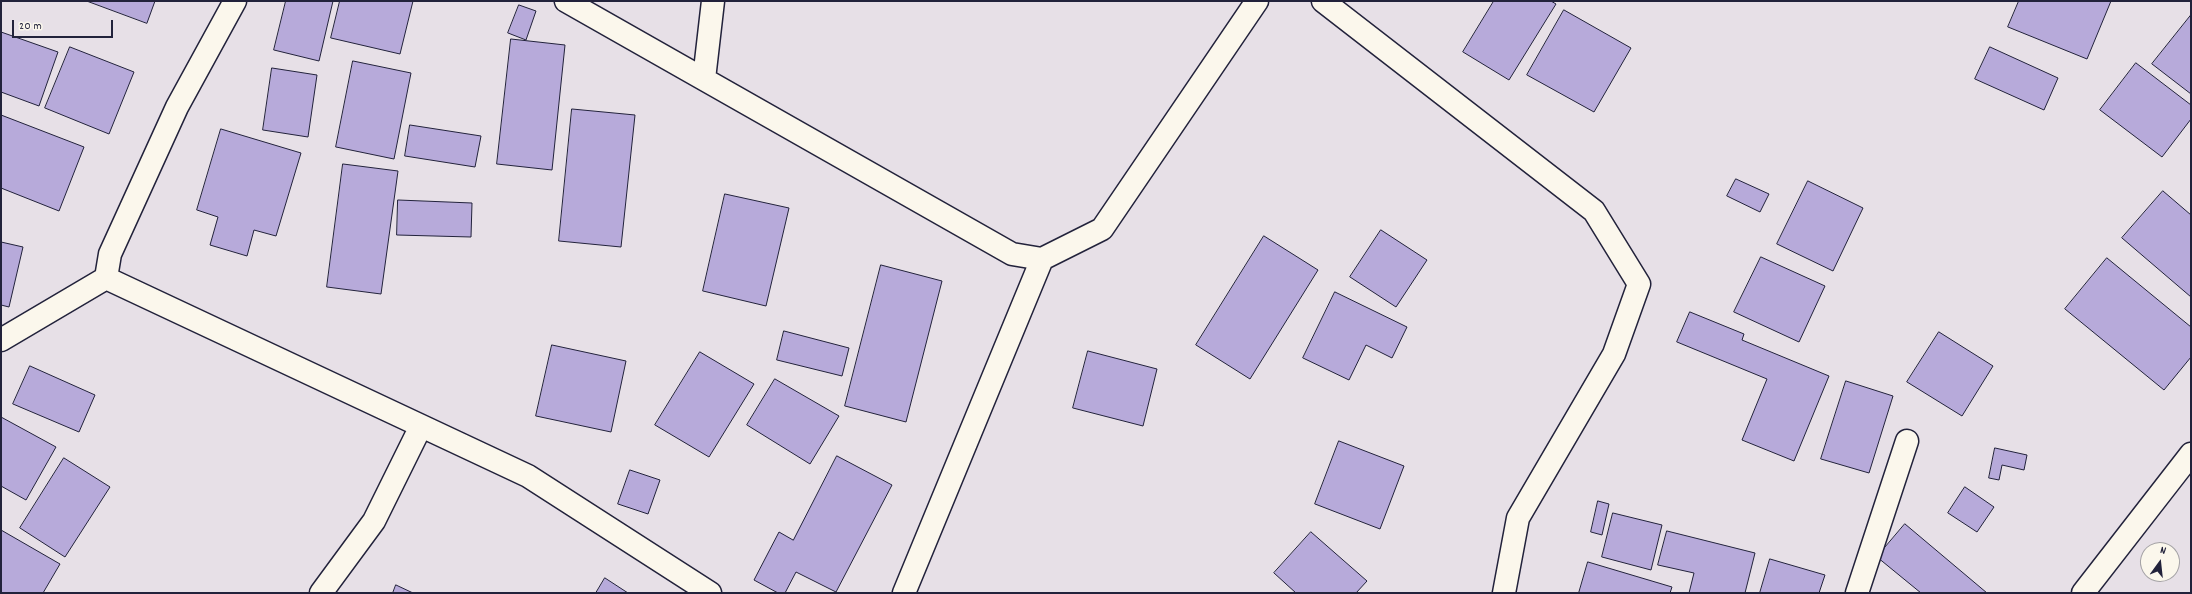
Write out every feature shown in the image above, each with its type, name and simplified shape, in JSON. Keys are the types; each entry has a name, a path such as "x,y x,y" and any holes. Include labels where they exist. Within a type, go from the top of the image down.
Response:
{"street":[{"path":"1,340 106,278 110,254 177,107 235,1"},
{"path":"566,1 1012,254 1042,259 1102,229 1257,1"},
{"path":"704,80 713,1"},
{"path":"1323,1 1594,211 1639,284 1614,354 1518,518 1504,593"},
{"path":"904,593 1042,259"},
{"path":"106,278 528,476 710,593"},
{"path":"321,593 374,521 421,426"},
{"path":"1857,593 1906,441"},
{"path":"2083,593 2191,454"}],"building":[{"path":"87,1 155,1 147,23"},
{"path":"286,1 333,1 319,61 274,50"},
{"path":"340,1 413,1 400,54 331,38"},
{"path":"1494,1 1551,1 1556,4 1509,80 1463,52"},
{"path":"2019,1 2111,1 2087,59 2008,27"},
{"path":"519,5 536,11 526,40 508,33"},
{"path":"1564,10 1631,48 1594,112 1527,75"},
{"path":"2191,15 2191,94 2152,64"},
{"path":"1,32 58,52 39,106 1,92"},
{"path":"511,39 565,45 552,170 497,164"},
{"path":"70,47 134,72 109,134 45,108"},
{"path":"1990,47 2058,78 2044,110 1975,79"},
{"path":"353,61 411,73 394,159 336,147"},
{"path":"2136,63 2191,105 2191,119 2162,157 2100,110"},
{"path":"272,68 317,75 308,137 263,130"},
{"path":"572,109 635,115 621,247 559,241"},
{"path":"1,115 84,147 59,211 1,188"},
{"path":"410,125 481,136 475,167 405,156"},
{"path":"221,129 301,153 276,236 254,230 247,256 210,245 218,217 197,210"},
{"path":"343,164 398,171 381,294 327,287"},
{"path":"1736,179 1769,194 1760,212 1727,196"},
{"path":"1808,181 1863,208 1833,271 1777,244"},
{"path":"2163,191 2191,215 2191,297 2122,238"},
{"path":"725,194 789,208 766,306 703,291"},
{"path":"398,200 472,203 471,237 397,235"},
{"path":"1381,230 1427,260 1396,307 1350,277"},
{"path":"1264,236 1318,270 1250,379 1196,345"},
{"path":"1,242 23,247 9,307 1,305"},
{"path":"1761,257 1825,286 1799,342 1734,312"},
{"path":"2107,258 2191,327 2191,357 2164,390 2065,309"},
{"path":"881,265 942,281 906,422 845,406"},
{"path":"1335,292 1407,327 1392,358 1366,345 1349,380 1303,358"},
{"path":"1690,312 1744,334 1742,340 1829,376 1794,461 1742,440 1767,379 1677,342"},
{"path":"784,331 849,348 842,376 777,360"},
{"path":"1939,332 1993,366 1962,416 1907,382"},
{"path":"552,345 626,361 611,432 536,416"},
{"path":"1088,351 1157,369 1143,426 1073,408"},
{"path":"700,352 754,384 709,457 655,425"},
{"path":"30,366 95,395 79,432 13,404"},
{"path":"775,379 839,416 810,464 747,425"},
{"path":"1846,381 1893,396 1869,473 1821,459"},
{"path":"1,417 56,447 26,500 1,486"},
{"path":"1339,441 1404,466 1380,529 1315,504"},
{"path":"1995,448 2027,455 2024,470 2002,465 1999,480 1989,478"},
{"path":"837,456 892,485 836,592 796,572 785,593 778,593 754,580 779,532 793,540"},
{"path":"64,458 110,487 65,557 20,528"},
{"path":"630,470 660,480 648,514 618,504"},
{"path":"1965,487 1994,507 1977,532 1948,513"},
{"path":"1598,501 1609,504 1602,535 1591,532"},
{"path":"1613,513 1662,525 1651,570 1602,557"},
{"path":"1905,524 1987,593 1921,593 1877,557"},
{"path":"1,530 60,564 43,593 1,593"},
{"path":"1667,531 1755,553 1745,593 1689,593 1694,573 1658,565"},
{"path":"1311,532 1367,581 1356,593 1296,593 1274,573"},
{"path":"1770,559 1825,575 1819,593 1760,593"},
{"path":"1588,562 1672,587 1670,593 1579,593"},
{"path":"605,578 628,593 596,593"},
{"path":"396,585 413,593 393,593"}]}
